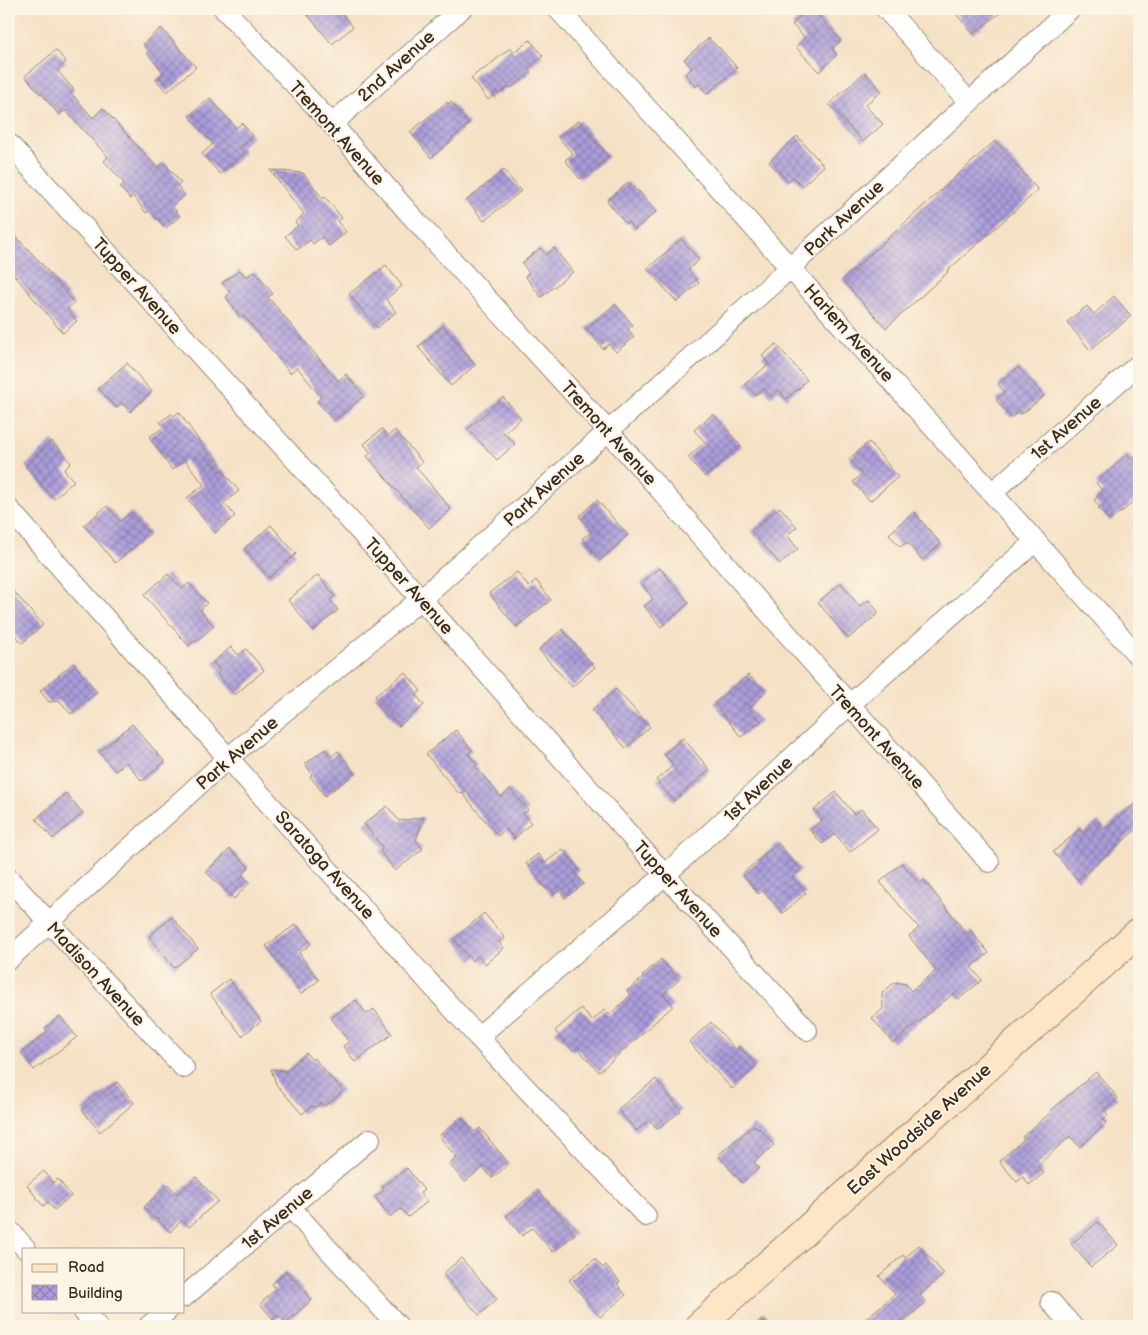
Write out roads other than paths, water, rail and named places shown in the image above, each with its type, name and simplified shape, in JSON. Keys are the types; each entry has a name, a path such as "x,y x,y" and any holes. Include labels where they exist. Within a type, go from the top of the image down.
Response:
{"main road":[{"name":"East Woodside Avenue","path":"699,1326 1139,932"}],"street":[{"name":"Tremont Avenue","path":"224,9 332,124 407,211 608,431 989,862"},
{"name":"2nd Avenue","path":"332,124 461,9"},
{"name":"Harlem Avenue","path":"558,9 1139,657"},
{"path":"886,9 969,102"},
{"name":"Park Avenue","path":"9,959 228,758 421,599 790,268 1070,9"},
{"name":"Tupper Avenue","path":"9,144 421,599 665,874 807,1030"},
{"name":"1st Avenue","path":"993,492 1139,364"},
{"name":"Saratoga Avenue","path":"9,509 228,758 478,1037 646,1216"},
{"name":"1st Avenue","path":"478,1037 665,874 849,705 1036,541"},
{"name":"Madison Avenue","path":"9,879 184,1068"},
{"name":"1st Avenue","path":"185,1296 370,1139"},
{"path":"290,1207 398,1326"},
{"path":"9,1230 25,1248"},
{"path":"1051,1302 1072,1326"},
{"path":"84,1312 97,1326"},
{"path":"149,1326 166,1312"}]}
